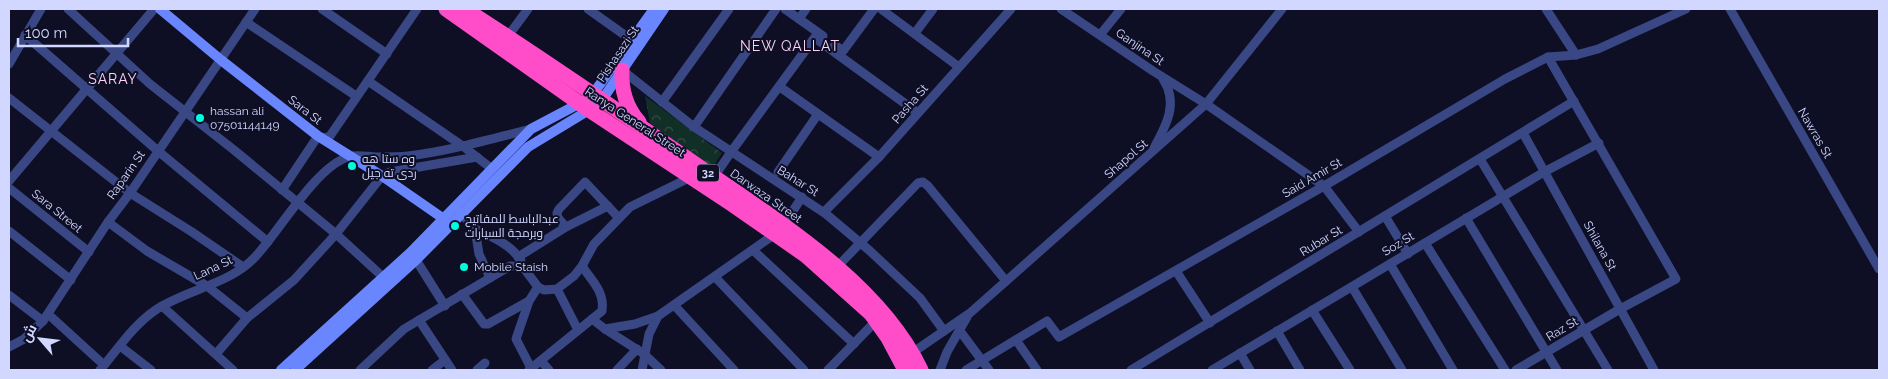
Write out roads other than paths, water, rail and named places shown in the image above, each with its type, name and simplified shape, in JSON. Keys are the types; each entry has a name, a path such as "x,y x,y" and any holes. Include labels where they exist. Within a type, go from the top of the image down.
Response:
{"highway":[{"name":"Ranya General Street","path":"446,9 585,107 691,176 779,230 865,308 888,338 905,370"},
{"name":"Darwaza Street","path":"465,9 598,97 714,178 779,230 837,268 878,306 892,323 921,370"},
{"path":"622,70 622,88 628,105 648,132"}],"main road":[{"name":"Sara St","path":"160,9 221,60 318,136 382,176 444,219"},
{"name":"Pishasazi St","path":"598,97 654,9"},
{"name":"Pishasazi St","path":"585,107 598,97 622,70 664,9"},
{"path":"281,370 383,277 414,256 444,219 531,129 585,107"},
{"path":"295,370 414,256 462,213 528,147 585,107"}],"street":[{"path":"9,64 41,9"},
{"path":"68,9 184,112 336,234 383,277"},
{"path":"9,181 154,9"},
{"name":"Raparin St","path":"9,346 24,339 46,318 108,222 130,194 255,9"},
{"path":"322,9 387,54"},
{"path":"282,190 318,136 325,138 330,136 417,9"},
{"path":"508,36 528,9"},
{"path":"588,9 633,40"},
{"path":"662,102 730,9"},
{"path":"694,127 776,9"},
{"path":"785,9 918,113"},
{"path":"799,19 806,9"},
{"path":"817,35 843,51 874,9"},
{"path":"881,9 959,66"},
{"path":"915,34 934,9"},
{"name":"Pasha St","path":"824,212 879,156 1011,9"},
{"name":"Ganjina St","path":"1061,9 1206,104 1324,186 1359,232"},
{"path":"1100,35 1122,9"},
{"name":"Shapol St","path":"970,313 1206,104 1282,9"},
{"path":"1546,9 1576,55"},
{"name":"Said Amir St","path":"966,370 1046,320 1059,337 1324,186 1505,79 1548,57 1576,55 1617,41 1686,9"},
{"name":"Nawras St","path":"1730,9 1879,269"},
{"path":"246,22 356,96"},
{"path":"25,34 158,151 268,242"},
{"path":"714,178 817,35"},
{"path":"1548,57 1599,143"},
{"name":"Bahar St","path":"622,70 694,127 824,212 860,242 920,298 944,332"},
{"path":"1142,162 1154,148 1160,137 1171,106 1172,96 1170,88 1164,79 1153,71"},
{"path":"368,81 464,147 492,169"},
{"path":"780,86 879,156"},
{"path":"9,98 130,194 244,267"},
{"name":"Rubar St","path":"1131,370 1574,101"},
{"path":"778,172 818,114"},
{"path":"349,156 405,156 440,152 531,129"},
{"name":"Shilana St","path":"1523,133 1654,370"},
{"name":"Soz St","path":"1212,370 1503,196 1599,143"},
{"name":"Raz St","path":"1516,370 1620,308 1676,279 1599,143"},
{"name":"Lana St","path":"102,368 140,322 162,306 190,292 221,280 244,267 256,257 322,173 331,165 349,156"},
{"path":"216,354 247,318 294,280 336,234 382,176 390,172 477,157"},
{"path":"1480,159 1608,370"},
{"path":"462,213 475,229 498,239 518,256 523,267 538,287 544,290 557,289 570,280 582,266 594,244 618,217 636,203 665,191 691,176"},
{"path":"566,227 558,218 557,213 585,182 618,217"},
{"path":"837,268 918,183 922,182 928,186 1006,280"},
{"name":"Sara Street","path":"9,188 89,252"},
{"path":"605,330 635,324 658,316 779,230 802,197"},
{"path":"518,256 566,227 608,206"},
{"path":"1385,216 1408,254"},
{"path":"1466,218 1557,370"},
{"path":"108,222 147,251 207,286 247,318"},
{"path":"475,229 479,254 490,278"},
{"path":"9,231 71,280"},
{"path":"1425,243 1505,370"},
{"path":"753,250 854,344"},
{"path":"414,256 445,306"},
{"path":"1390,264 1452,370"},
{"path":"360,370 398,333 510,266 523,267"},
{"path":"538,287 529,301 516,339 530,369 602,311 603,301 601,293 582,266"},
{"path":"1176,271 1210,323"},
{"path":"715,277 804,370"},
{"path":"1352,287 1402,370"},
{"path":"557,289 578,330"},
{"path":"462,294 481,323 484,324 488,324 529,301"},
{"path":"9,295 46,318 102,368"},
{"path":"674,305 734,370"},
{"path":"162,306 233,370"},
{"path":"1312,310 1350,370"},
{"path":"912,353 970,313"},
{"path":"942,369 970,313"},
{"path":"617,370 640,351 658,316"},
{"path":"592,319 605,330 640,351 661,370"},
{"path":"419,320 452,370"},
{"path":"828,370 876,321"},
{"path":"960,330 989,370"},
{"path":"1277,332 1300,370"},
{"path":"1016,340 1037,370"},
{"path":"120,346 151,370"},
{"path":"640,351 642,370"},
{"path":"1240,353 1250,370"},
{"path":"432,370 445,360"},
{"path":"541,361 549,370"},
{"path":"477,370 485,363"}],"place":[{"name":"hassan ali 07501144149","path":"200,118"},
{"name":"وه ستا هه ردى ته جيل","path":"352,166"},
{"name":"عبدالباسط للمفاتيح وبرمجة السيارات","path":"455,226"},
{"name":"Mobile Staish","path":"464,267"}],"district":[{"name":"NEW QALLAT","path":"790,46"},
{"name":"SARAY","path":"113,79"}]}
